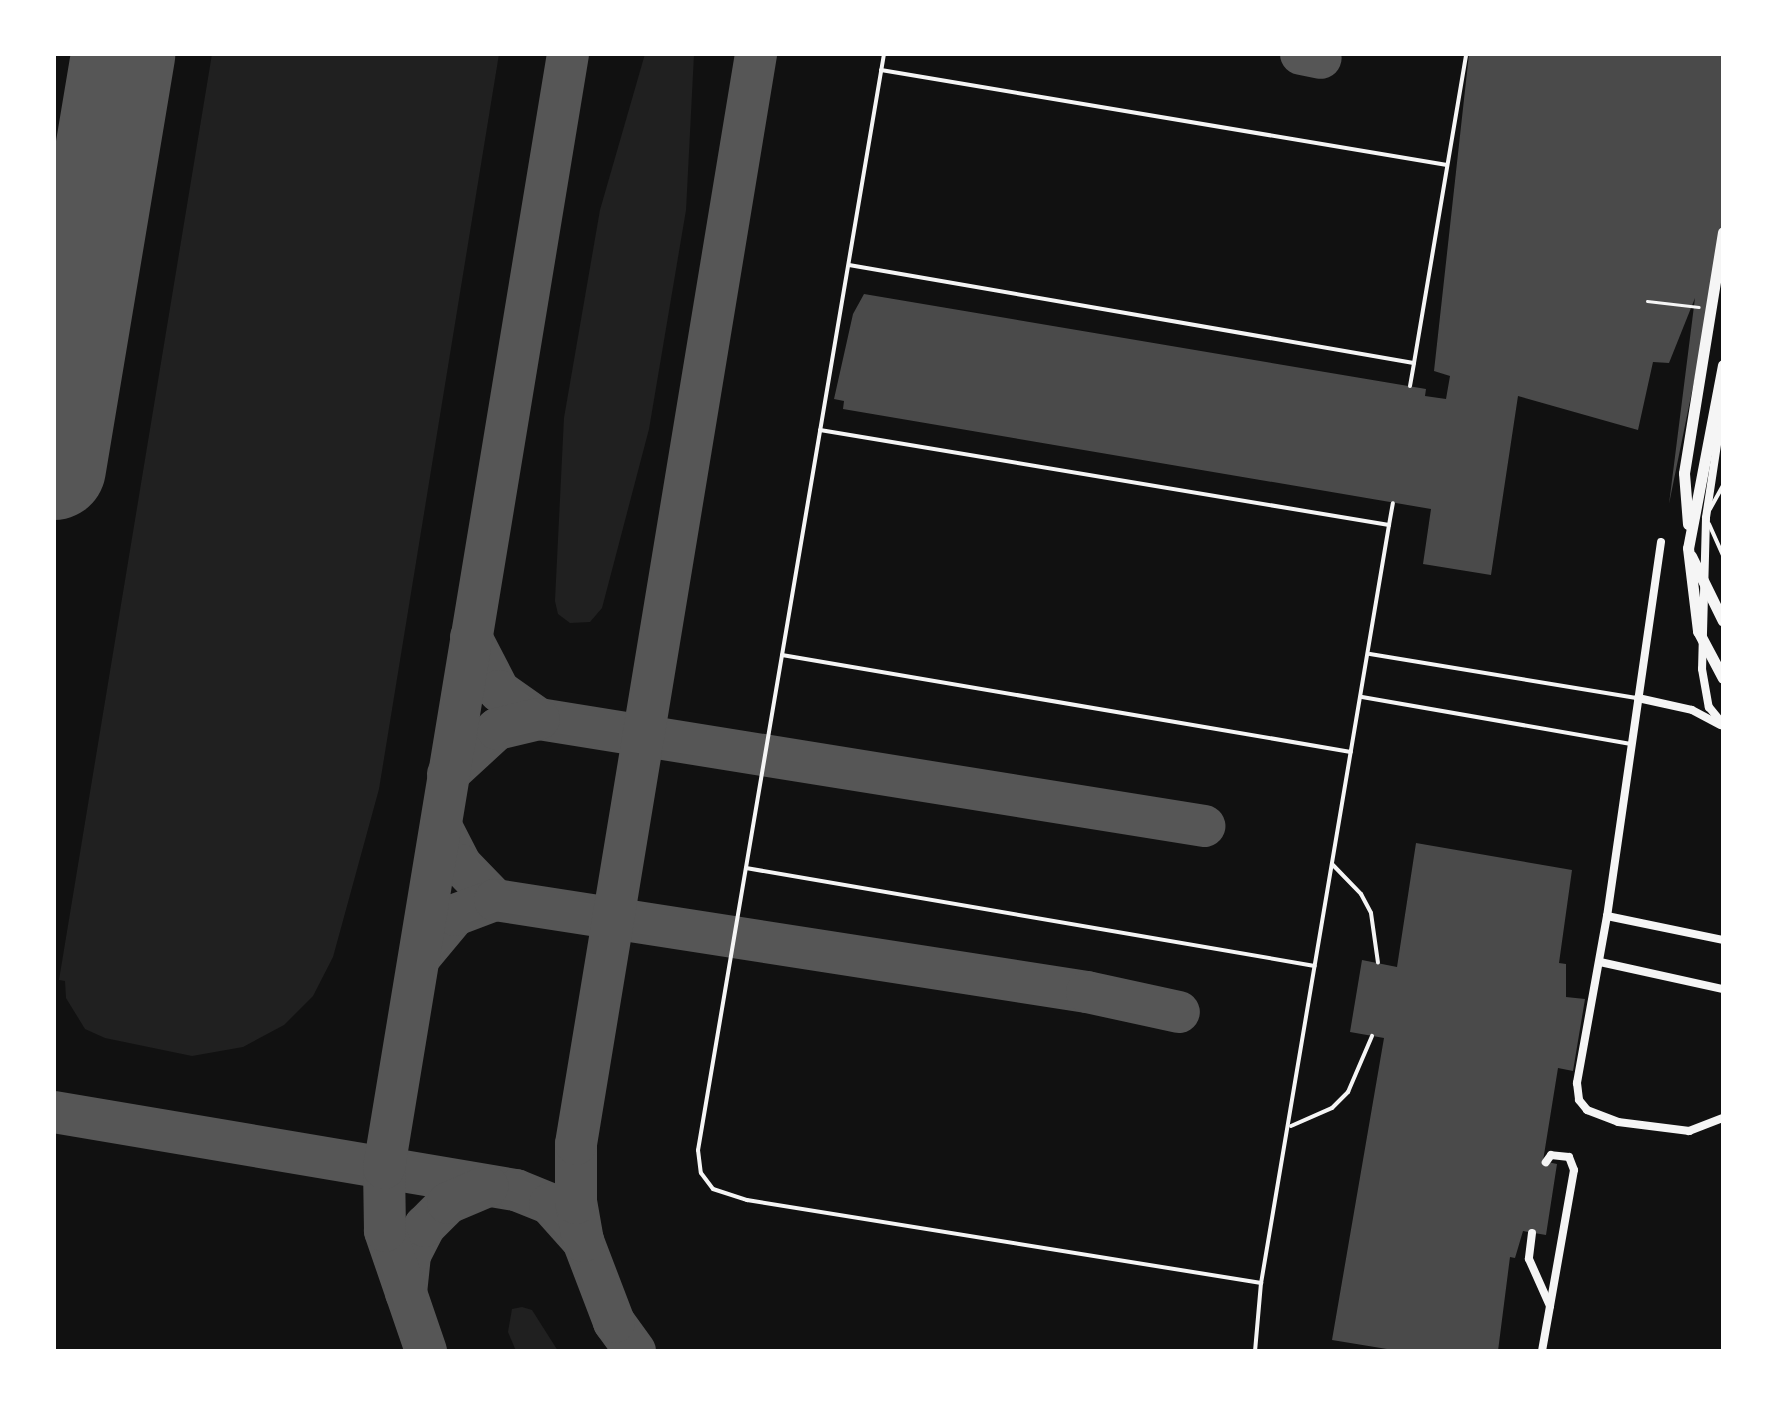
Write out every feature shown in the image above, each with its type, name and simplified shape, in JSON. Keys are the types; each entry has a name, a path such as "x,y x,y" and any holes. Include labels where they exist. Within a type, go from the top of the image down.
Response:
{"main road":[{"path":"1723,232 1684,473 1688,548 1698,631 1723,678"},
{"path":"1688,532 1704,479 1723,365"},
{"path":"1688,548 1723,621"}],"street":[{"path":"1723,405 1706,518 1702,669 1709,707 1723,726"},
{"path":"1661,542 1600,962 1577,1083 1579,1100 1598,1116 1618,1122 1689,1131 1723,1118"},
{"path":"1638,698 1692,710 1723,726"},
{"path":"1607,916 1723,940"},
{"path":"1600,962 1723,989"},
{"path":"1542,1351 1574,1170 1569,1157 1556,1154 1546,1162"},
{"path":"1532,1233 1529,1259 1550,1306"}],"lane":[{"path":"884,54 698,1150 701,1173 713,1189 747,1200 1261,1283"},
{"path":"1410,386 1466,54"},
{"path":"881,70 1447,165"},
{"path":"849,265 1414,363"},
{"path":"820,430 1389,525"},
{"path":"1723,486 1706,518 1723,555"},
{"path":"1255,1351 1261,1283 1291,1126 1393,503"},
{"path":"1370,654 1638,698"},
{"path":"782,655 1352,752"},
{"path":"1361,697 1631,744"},
{"path":"1332,864 1361,894 1371,913 1378,963"},
{"path":"746,868 1316,966"},
{"path":"1291,1126 1332,1108 1348,1092 1372,1036"}],"path":[{"path":"1647,301 1710,309"}],"shaded area":[{"path":"212,54 499,54 379,789 333,957 313,996 284,1025 243,1047 192,1056 105,1038 85,1029 66,998 65,981 59,980"},
{"path":"645,54 694,54 686,210 649,429 602,608 590,622 570,623 558,614 555,601 564,418 600,210"},
{"path":"522,1307 532,1310 558,1351 516,1351 508,1332 512,1309"}],"building":[{"path":"1469,54 1723,54 1723,239 1669,504 1695,298 1669,363 1653,362 1638,430 1518,396 1491,575 1423,564 1431,509 843,409 844,401 834,399 853,314 864,294 1426,389 1425,396 1446,399 1450,376 1434,371"},
{"path":"1416,843 1572,870 1559,963 1566,964 1566,997 1585,999 1573,1071 1558,1068 1543,1161 1557,1164 1546,1235 1523,1231 1515,1258 1510,1257 1498,1351 1399,1351 1332,1340 1384,1038 1350,1032 1362,960 1397,967"}],"taxiway":[{"path":"426,1351 385,1231 384,1168 568,54"},
{"path":"635,1351 614,1322 583,1241 576,1203 576,1144 756,54"},
{"path":"1301,54 1321,58"},
{"path":"471,637 499,691 539,719 1204,826"},
{"path":"448,774 497,729 539,719"},
{"path":"441,826 461,865 495,900"},
{"path":"420,957 455,915 495,900 1087,992 1179,1012"},
{"path":"54,1112 516,1190 550,1204 583,1241"},
{"path":"406,1293 410,1255 425,1226 448,1203 488,1186"}],"runway":[{"path":"54,468 123,54"}]}
